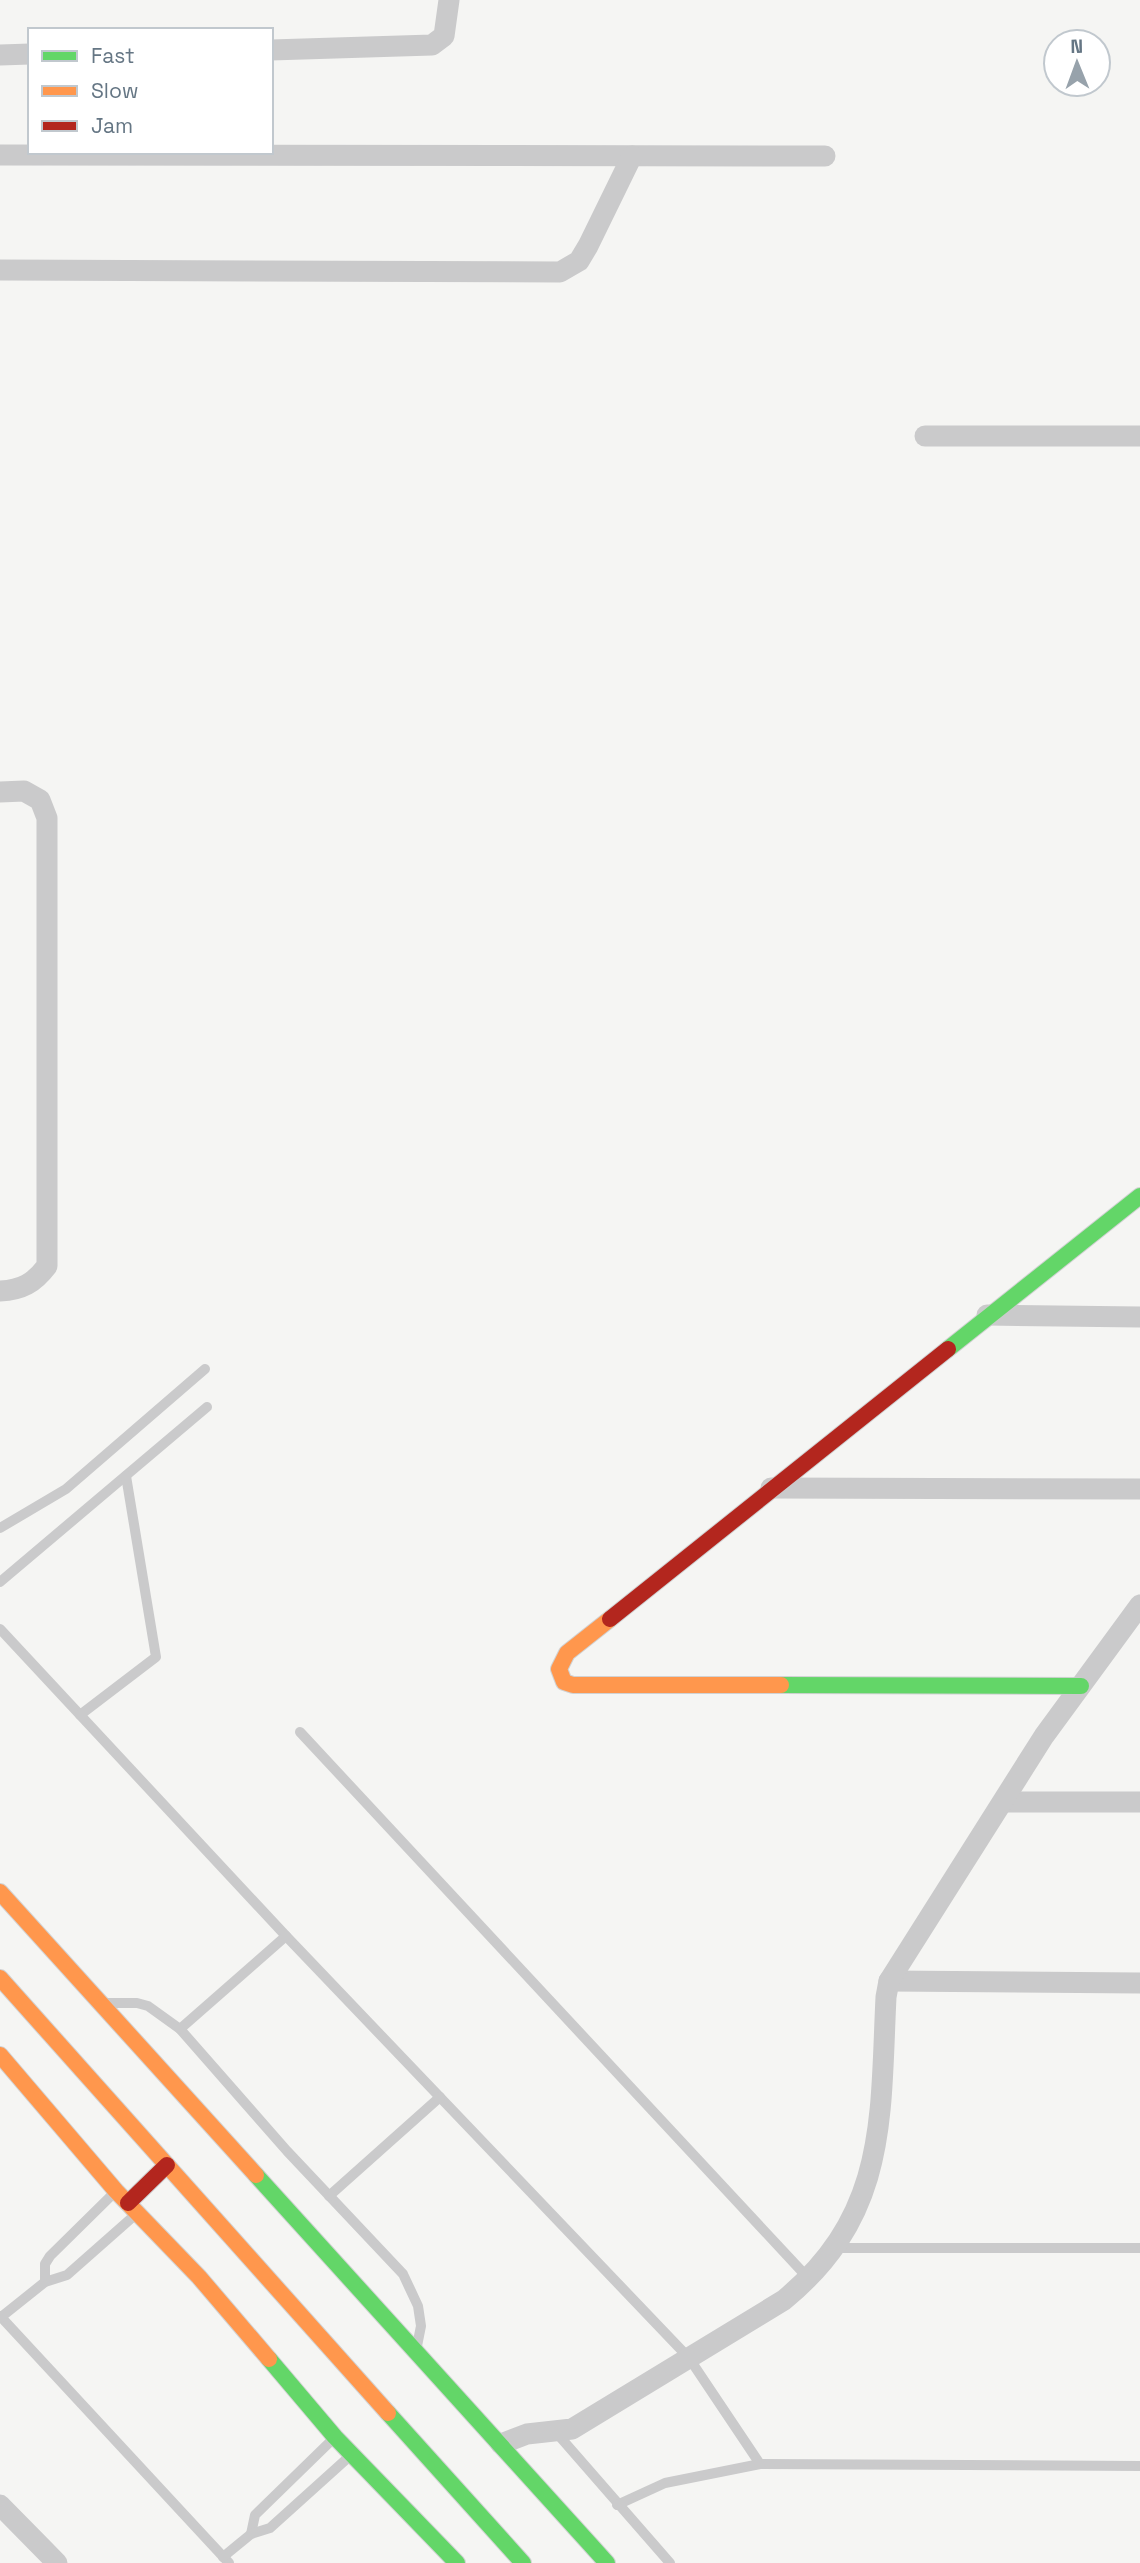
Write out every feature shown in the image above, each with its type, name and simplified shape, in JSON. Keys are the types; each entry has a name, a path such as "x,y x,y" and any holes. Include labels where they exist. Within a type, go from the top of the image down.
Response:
{"street":[{"path":"273,50 432,45 444,36 450,0"},
{"path":"0,55 28,54"},
{"path":"0,155 825,156"},
{"path":"0,270 560,272 579,261 632,156"},
{"path":"925,436 1140,436"},
{"path":"0,792 24,792 40,800 47,818 47,1266 37,1280 17,1290 0,1291"},
{"path":"1081,1686 573,1685 564,1682 559,1669 567,1653 987,1315 1140,1196"},
{"path":"987,1315 1140,1317"},
{"path":"771,1488 1140,1489"},
{"path":"501,2444 527,2434 572,2429 784,2301 809,2280 836,2248 868,2180 880,2128 889,1981 1081,1686 1136,1616"},
{"path":"1003,1802 1140,1802"},
{"path":"0,1892 607,2563"},
{"path":"0,1978 523,2563"},
{"path":"889,1981 1140,1983"},
{"path":"4,2063 127,2202 199,2277 335,2437 457,2563"},
{"path":"127,2202 167,2165"},
{"path":"0,2505 57,2563"}],"lane":[{"path":"0,1528 66,1489 205,1370"},
{"path":"0,1583 207,1407"},
{"path":"80,1715 156,1657 126,1476"},
{"path":"0,1629 286,1936 689,2358 760,2464"},
{"path":"300,1732 809,2280"},
{"path":"180,2029 286,1936"},
{"path":"101,2004 137,2003 148,2006 180,2029 329,2196 403,2274 418,2306 421,2326 416,2354"},
{"path":"329,2196 440,2097"},
{"path":"127,2202 62,2279 45,2282 1,2317 226,2560 251,2534 270,2528 352,2455"},
{"path":"45,2282 45,2264 50,2256 127,2202"},
{"path":"836,2248 1140,2248"},
{"path":"554,2430 670,2563"},
{"path":"251,2534 255,2515 335,2437"},
{"path":"617,2505 665,2483 706,2472 760,2464 1140,2466"}],"traffic: fast":[{"path":"948,1349 1140,1196"},
{"path":"781,1685 1081,1686"},
{"path":"256,2175 607,2563"},
{"path":"269,2359 335,2437 457,2563"},
{"path":"388,2413 523,2563"}],"traffic: slow":[{"path":"610,1619 567,1653 559,1669 564,1682 573,1685 781,1685"},
{"path":"0,1892 256,2175"},
{"path":"0,1978 388,2413"},
{"path":"0,2055 116,2191 199,2277 269,2359"}],"traffic: jam":[{"path":"610,1619 948,1349"},
{"path":"128,2203 167,2165"}]}
